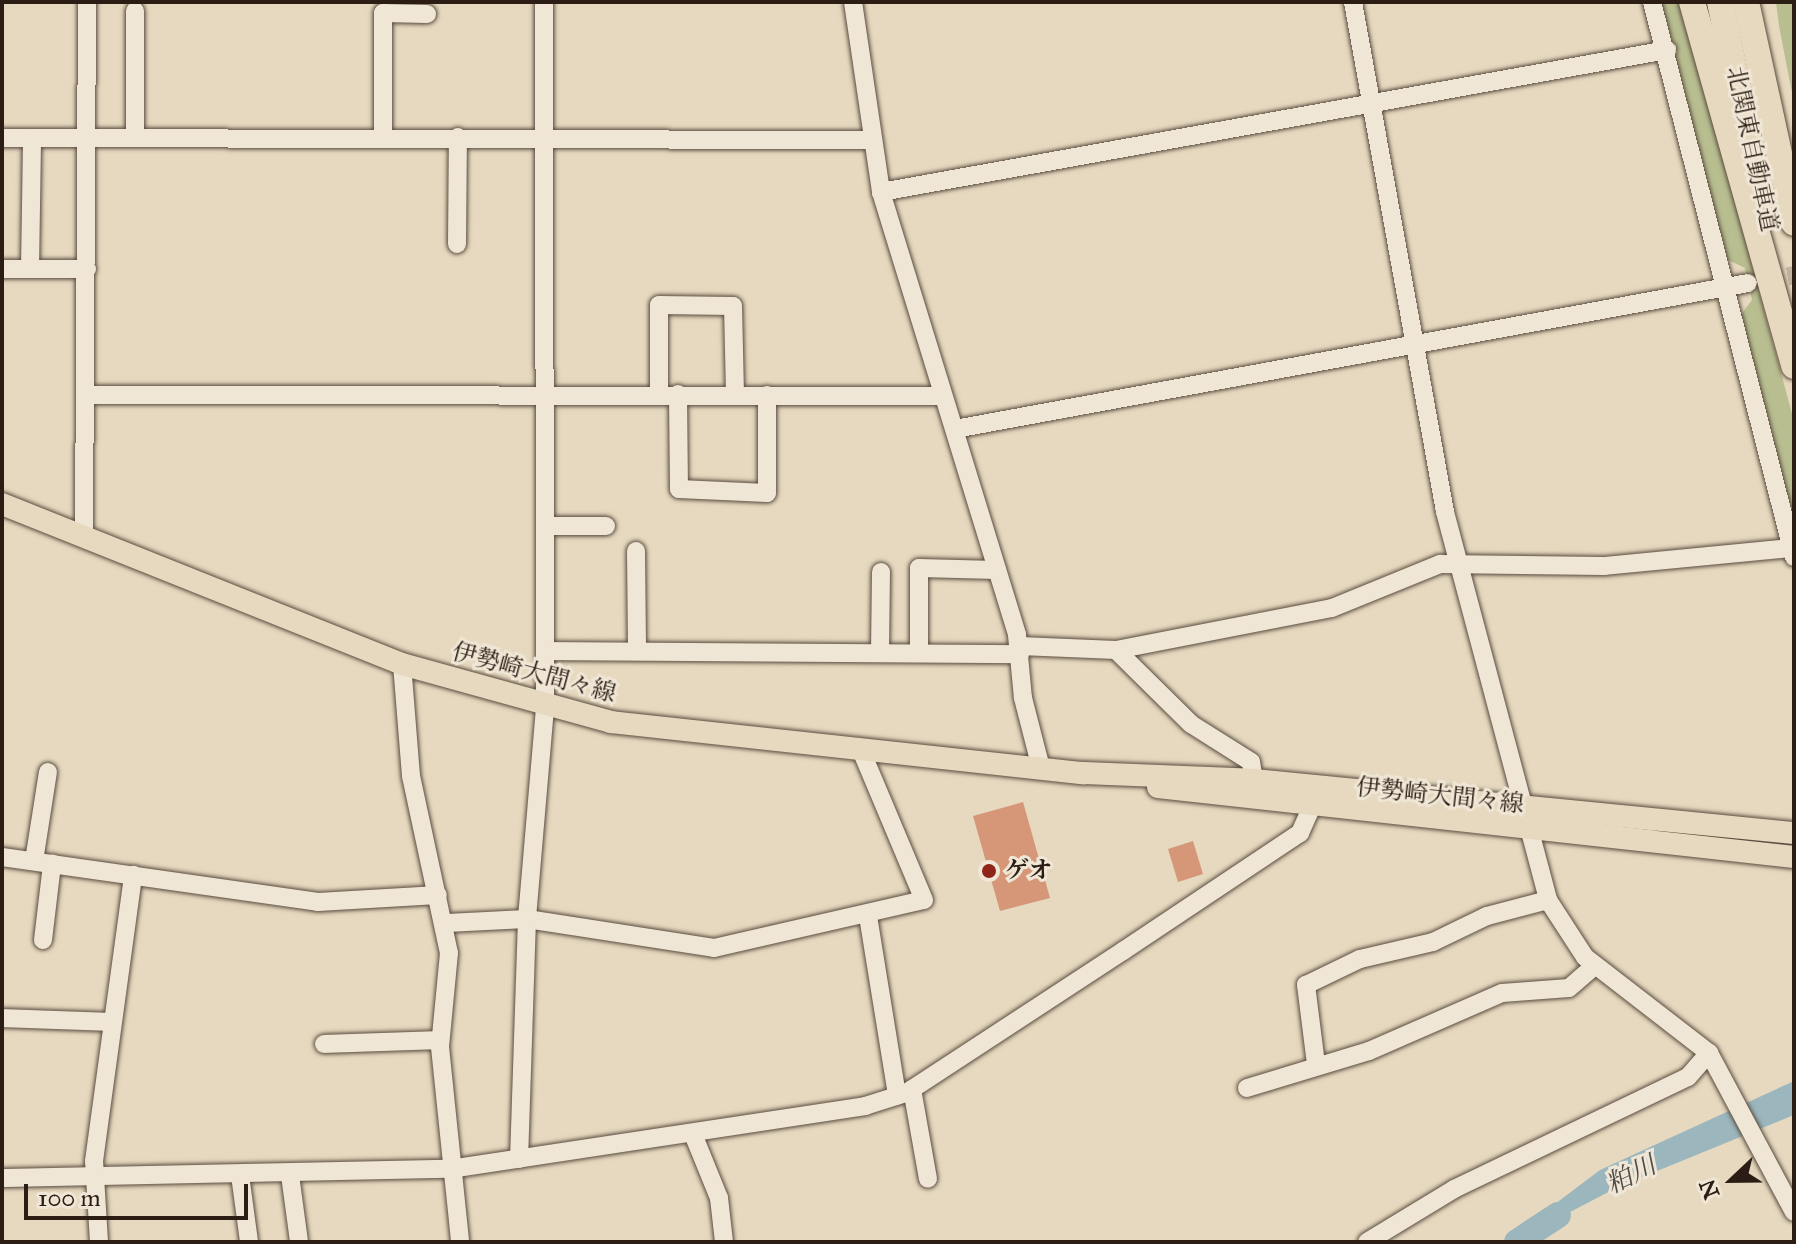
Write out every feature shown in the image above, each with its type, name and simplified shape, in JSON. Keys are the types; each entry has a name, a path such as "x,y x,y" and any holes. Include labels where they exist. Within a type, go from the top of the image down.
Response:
{"highway":[{"path":"1692,2 1794,366"},
{"name":"北関東自動車道","path":"1720,2 1794,343"},
{"name":"北関東自動車道","path":"1746,2 1794,223"},
{"path":"1764,2 1794,199"}],"main road":[{"name":"伊勢崎大間々線","path":"2,504 402,664 545,708 646,728 1083,773 1311,808 1794,857"},
{"name":"伊勢崎大間々線","path":"1083,773 1254,780 1794,833"}],"street":[{"path":"84,536 87,2"},
{"path":"519,1159 527,919 545,708 544,2"},
{"path":"853,2 881,192 1020,650 1041,768"},
{"path":"1353,2 1414,346 1457,563 1548,900 1567,937 1594,966 1709,1053 1791,1203"},
{"path":"546,651 919,653 1116,650 1332,608 1426,568 1457,563 1604,566 1793,553 1667,50 1652,2"},
{"path":"135,11 135,137"},
{"path":"383,137 383,13 427,14"},
{"path":"881,192 1667,50"},
{"path":"2,138 544,136 873,140"},
{"path":"457,244 458,137"},
{"path":"30,269 32,138"},
{"path":"2,269 87,269"},
{"path":"955,429 1748,283"},
{"path":"735,394 733,306 659,305 679,489 767,493 767,395"},
{"path":"86,395 545,393 943,396"},
{"path":"546,526 606,526"},
{"path":"636,551 637,651"},
{"path":"919,653 919,568 997,570"},
{"path":"880,653 881,572"},
{"path":"1116,650 1191,724 1251,762 1254,780"},
{"path":"402,664 411,776 446,923 440,1040 450,1169 460,1242"},
{"path":"446,923 527,919 714,948 868,916 924,900 861,750"},
{"path":"43,940 48,772"},
{"path":"2,1178 94,1172 290,1175 450,1169 693,1134 905,1093 1300,833 1311,808"},
{"path":"2,857 318,902 438,895"},
{"path":"99,1242 94,1172 111,1022 133,875"},
{"path":"1316,1064 1306,985 1360,959 1433,942 1487,916 1548,900"},
{"path":"868,916 905,1093 928,1179"},
{"path":"1247,1088 1316,1064 1369,1051 1502,993 1569,988 1594,966"},
{"path":"2,1018 111,1022"},
{"path":"324,1044 440,1040"},
{"path":"1367,1242 1454,1189 1688,1077 1709,1053"},
{"path":"693,1134 719,1198 718,1220 724,1242"},
{"path":"240,1175 249,1242"},
{"path":"290,1175 299,1242"}],"green space":[{"path":"1661,2 1679,2 1685,18 1794,421 1794,529 1739,317 1752,300 1745,268 1726,259"},
{"path":"1776,2 1794,2 1794,103 1779,26"}],"water":[{"path":"1794,1081 1794,1115 1618,1187 1530,1233 1547,1210 1600,1170"}],"building":[{"path":"1023,802 1050,898 1000,911 973,816"},
{"path":"1193,841 1203,874 1178,882 1168,849"}],"waterway":[{"name":"粕川","path":"1517,1242 1558,1215"}],"tunnel":[{"path":"1761,281 1794,275"}],"place":[{"name":"ゲオ","path":"989,871"}]}
